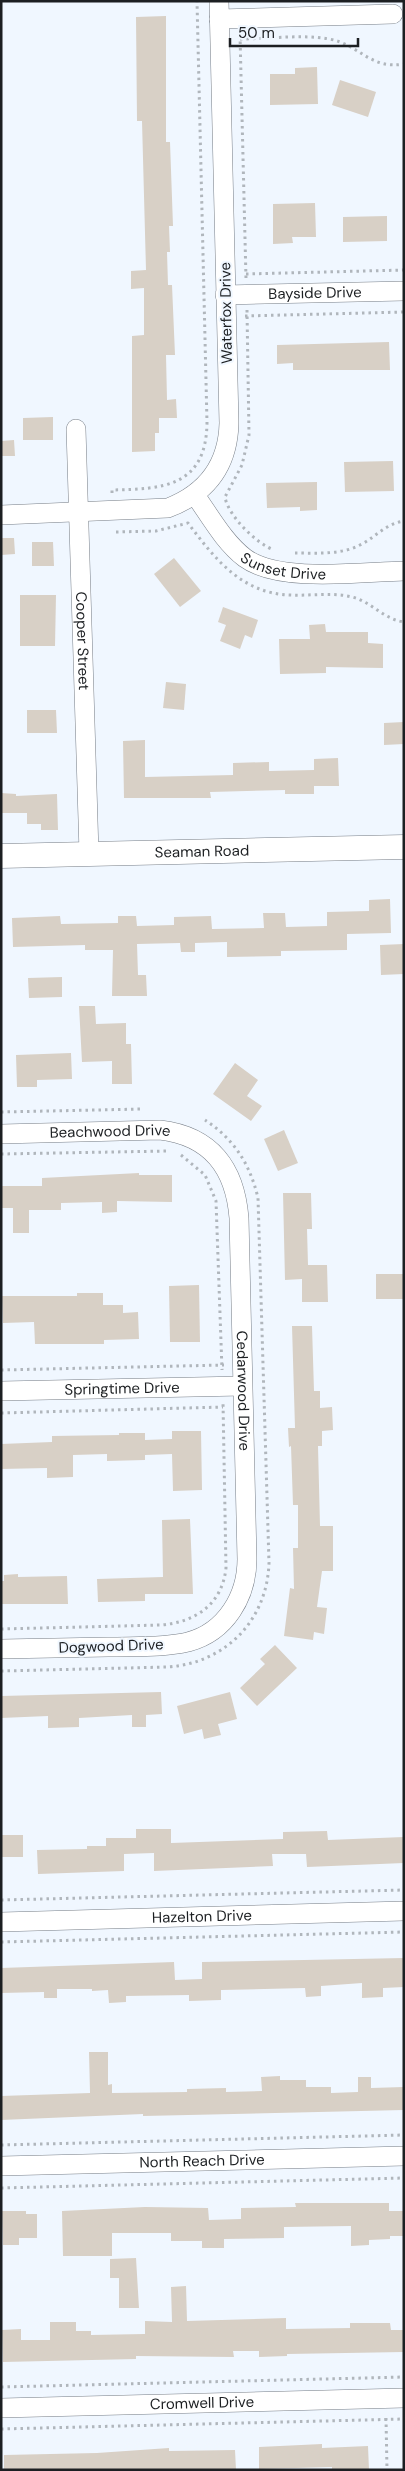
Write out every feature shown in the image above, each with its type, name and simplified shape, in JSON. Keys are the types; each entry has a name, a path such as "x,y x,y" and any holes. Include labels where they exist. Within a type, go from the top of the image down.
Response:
{"street":[{"path":"219,10 240,18 392,14"},
{"name":"Waterfox Drive","path":"1,515 112,512 168,508 195,495 205,487 218,468 227,446 229,423 219,10"},
{"name":"Bayside Drive","path":"226,295 404,291"},
{"name":"Cooper Street","path":"76,429 89,853"},
{"name":"Sunset Drive","path":"195,495 238,552 251,562 266,569 290,574 404,571"},
{"name":"Seaman Road","path":"1,856 404,847"},
{"name":"Beachwood Drive","path":"1,1134 160,1130 188,1136 213,1152"},
{"name":"Cedarwood Drive","path":"213,1152 234,1183 238,1206 247,1569 245,1582 235,1607 217,1628"},
{"name":"Springtime Drive","path":"1,1391 242,1386"},
{"name":"Dogwood Drive","path":"1,1649 175,1644 189,1642 217,1628"},
{"name":"Hazelton Drive","path":"1,1922 404,1911"},
{"name":"North Reach Drive","path":"1,2166 404,2156"},
{"name":"Cromwell Drive","path":"1,2408 404,2398"}],"path":[{"path":"112,512 112,490 163,487 182,478 200,458 207,432 197,1"},
{"path":"240,18 249,435 242,465 227,492 226,501 238,520 256,540 279,551"},
{"path":"240,39 328,38 351,47 372,61 389,65 404,64"},
{"path":"246,274 404,270"},
{"path":"205,316 404,312"},
{"path":"288,553 342,552 361,545 390,524 404,521"},
{"path":"1,1112 143,1109"},
{"path":"1,1671 168,1667 190,1664 212,1656 229,1646 246,1630 264,1598 269,1564 258,1198 248,1166 237,1148 224,1134 205,1120"},
{"path":"1,1154 159,1150 180,1154 199,1167 210,1183 217,1209 222,1375"},
{"path":"1,1370 229,1365"},
{"path":"1,1629 167,1624 183,1622 204,1612 220,1591 226,1568 222,1399"},
{"path":"1,1413 223,1407"},
{"path":"1,1900 404,1890"},
{"path":"1,1942 404,1932"},
{"path":"1,2145 404,2136"},
{"path":"1,2188 404,2178"},
{"path":"1,2387 404,2377"},
{"path":"386,2419 387,2470"},
{"path":"1,2429 404,2419"}],"building":[{"path":"166,16 166,142 170,142 173,226 169,226 170,252 167,252 168,285 172,285 175,355 166,355 167,400 176,399 177,418 159,418 159,433 155,433 155,451 132,452 132,336 144,335 144,288 131,289 131,271 146,270 142,121 137,121 136,17"},
{"path":"317,67 318,104 270,105 270,74 295,74 295,68"},
{"path":"340,80 376,92 368,117 332,105"},
{"path":"315,203 316,237 292,237 293,243 273,244 273,204"},
{"path":"387,216 387,241 343,242 343,217"},
{"path":"389,342 390,370 293,370 293,363 277,364 277,345"},
{"path":"53,417 53,440 23,440 23,418"},
{"path":"14,440 15,456 1,456 1,441"},
{"path":"393,461 394,491 345,492 344,462"},
{"path":"317,482 317,510 300,511 300,507 267,508 266,483"},
{"path":"1,538 14,538 15,554 1,555"},
{"path":"32,542 53,542 54,566 32,566"},
{"path":"174,558 201,591 180,607 154,574"},
{"path":"20,595 56,595 55,646 20,646"},
{"path":"223,607 258,620 252,638 245,635 240,649 220,641 226,625 218,622"},
{"path":"325,624 326,632 368,632 368,643 383,644 383,668 326,667 326,673 280,674 279,639 310,639 309,625"},
{"path":"166,682 186,684 184,710 163,708"},
{"path":"27,710 56,710 57,733 27,733"},
{"path":"404,722 404,744 384,745 384,723"},
{"path":"145,740 145,777 233,775 233,763 269,762 269,771 314,770 314,759 338,758 339,786 314,786 314,794 285,794 285,790 210,792 211,798 124,798 123,741"},
{"path":"1,793 16,794 16,796 57,794 58,830 41,830 41,824 27,824 27,813 1,813"},
{"path":"390,899 391,933 347,934 347,950 281,951 281,956 227,957 227,942 195,943 195,952 181,952 180,943 137,944 138,975 146,975 147,996 112,996 113,950 85,950 85,945 13,947 12,918 60,916 61,924 118,923 118,916 136,916 137,926 174,925 174,917 211,916 212,929 264,928 263,913 285,913 286,927 327,926 327,912 369,911 369,900"},
{"path":"404,944 404,974 381,975 380,945"},
{"path":"62,977 62,997 29,998 28,978"},
{"path":"79,1006 95,1006 96,1024 126,1023 126,1044 131,1044 132,1084 112,1084 112,1061 82,1062"},
{"path":"71,1053 72,1079 37,1080 37,1087 17,1087 16,1055"},
{"path":"235,1063 258,1080 247,1096 262,1106 251,1121 213,1094"},
{"path":"284,1130 298,1163 278,1171 264,1139"},
{"path":"139,1173 139,1175 172,1175 172,1202 117,1201 117,1212 102,1213 102,1202 61,1203 61,1210 29,1210 29,1233 13,1233 13,1208 1,1208 1,1186 42,1186 42,1178"},
{"path":"283,1193 311,1193 312,1229 307,1229 308,1265 327,1265 328,1302 302,1302 302,1279 285,1280"},
{"path":"376,1274 404,1274 404,1299 376,1299"},
{"path":"199,1285 200,1342 170,1342 169,1286"},
{"path":"77,1293 103,1293 103,1305 123,1305 123,1313 138,1312 139,1339 104,1340 104,1344 35,1344 34,1322 3,1323 2,1296 77,1296"},
{"path":"292,1326 312,1326 314,1391 320,1391 320,1408 332,1407 333,1430 322,1431 322,1446 318,1446 320,1526 333,1526 333,1571 322,1571 317,1607 327,1608 324,1634 314,1632 313,1640 284,1636 290,1588 294,1589 293,1548 298,1548 298,1505 293,1505 291,1446 289,1447 288,1428 295,1428"},
{"path":"172,1431 201,1431 202,1490 173,1491 172,1454 145,1455 145,1460 107,1461 107,1454 73,1455 73,1477 47,1478 47,1468 1,1469 1,1444 52,1442 52,1436 119,1435 119,1433 145,1433 145,1440 172,1439"},
{"path":"190,1519 193,1594 145,1594 145,1601 98,1602 97,1579 163,1577 162,1520"},
{"path":"18,1574 18,1577 67,1576 68,1604 1,1604 1,1581 4,1581 4,1575"},
{"path":"275,1645 297,1668 257,1706 240,1688 265,1664 260,1659"},
{"path":"161,1692 162,1714 146,1715 146,1727 132,1727 132,1715 79,1718 79,1727 48,1728 48,1716 1,1718 1,1696"},
{"path":"230,1692 237,1719 218,1724 221,1735 204,1739 202,1729 184,1734 177,1706"},
{"path":"136,1829 171,1829 171,1843 283,1839 283,1832 327,1831 328,1840 404,1837 404,1863 307,1867 306,1854 272,1854 273,1866 154,1871 154,1853 124,1854 124,1871 38,1874 37,1850 87,1849 87,1846 106,1846 106,1838 136,1838"},
{"path":"1,1835 23,1835 23,1857 1,1857"},
{"path":"404,1958 404,1987 383,1988 383,1997 362,1998 362,1983 321,1986 321,1996 306,1997 305,1988 221,1990 221,2000 189,2001 189,1995 126,1996 126,2002 109,2003 108,1990 92,1991 92,1989 57,1989 57,1998 44,1998 44,1992 1,1993 1,1968 174,1962 175,1980 202,1979 202,1962"},
{"path":"89,2052 108,2052 108,2085 112,2084 112,2093 187,2092 187,2089 226,2088 226,2092 262,2091 261,2077 280,2076 280,2080 306,2080 306,2087 331,2087 331,2093 358,2092 358,2077 371,2077 371,2088 404,2087 404,2110 143,2116 143,2114 1,2120 1,2096 90,2093"},
{"path":"295,2203 389,2203 389,2211 404,2211 404,2236 390,2236 390,2239 369,2240 369,2245 351,2246 351,2226 284,2227 284,2238 224,2239 224,2248 202,2248 202,2241 171,2241 171,2233 112,2233 112,2256 63,2256 62,2211 145,2207 208,2208 209,2220 241,2219 241,2208 296,2207"},
{"path":"2,2211 26,2211 26,2214 37,2214 37,2238 19,2238 19,2245 3,2245"},
{"path":"136,2258 139,2308 119,2308 119,2278 110,2278 110,2259"},
{"path":"186,2286 187,2321 286,2318 286,2329 350,2328 350,2323 390,2323 391,2330 404,2330 404,2352 287,2354 287,2356 259,2357 259,2351 233,2351 234,2357 136,2356 136,2359 3,2362 2,2330 21,2329 21,2340 50,2340 50,2322 76,2322 76,2331 91,2331 91,2335 145,2334 145,2321 172,2322 171,2287"},
{"path":"322,2444 322,2448 368,2446 369,2470 332,2470 332,2467 259,2469 259,2447"},
{"path":"169,2448 169,2451 235,2450 236,2470 4,2470 4,2455 97,2453"}]}
